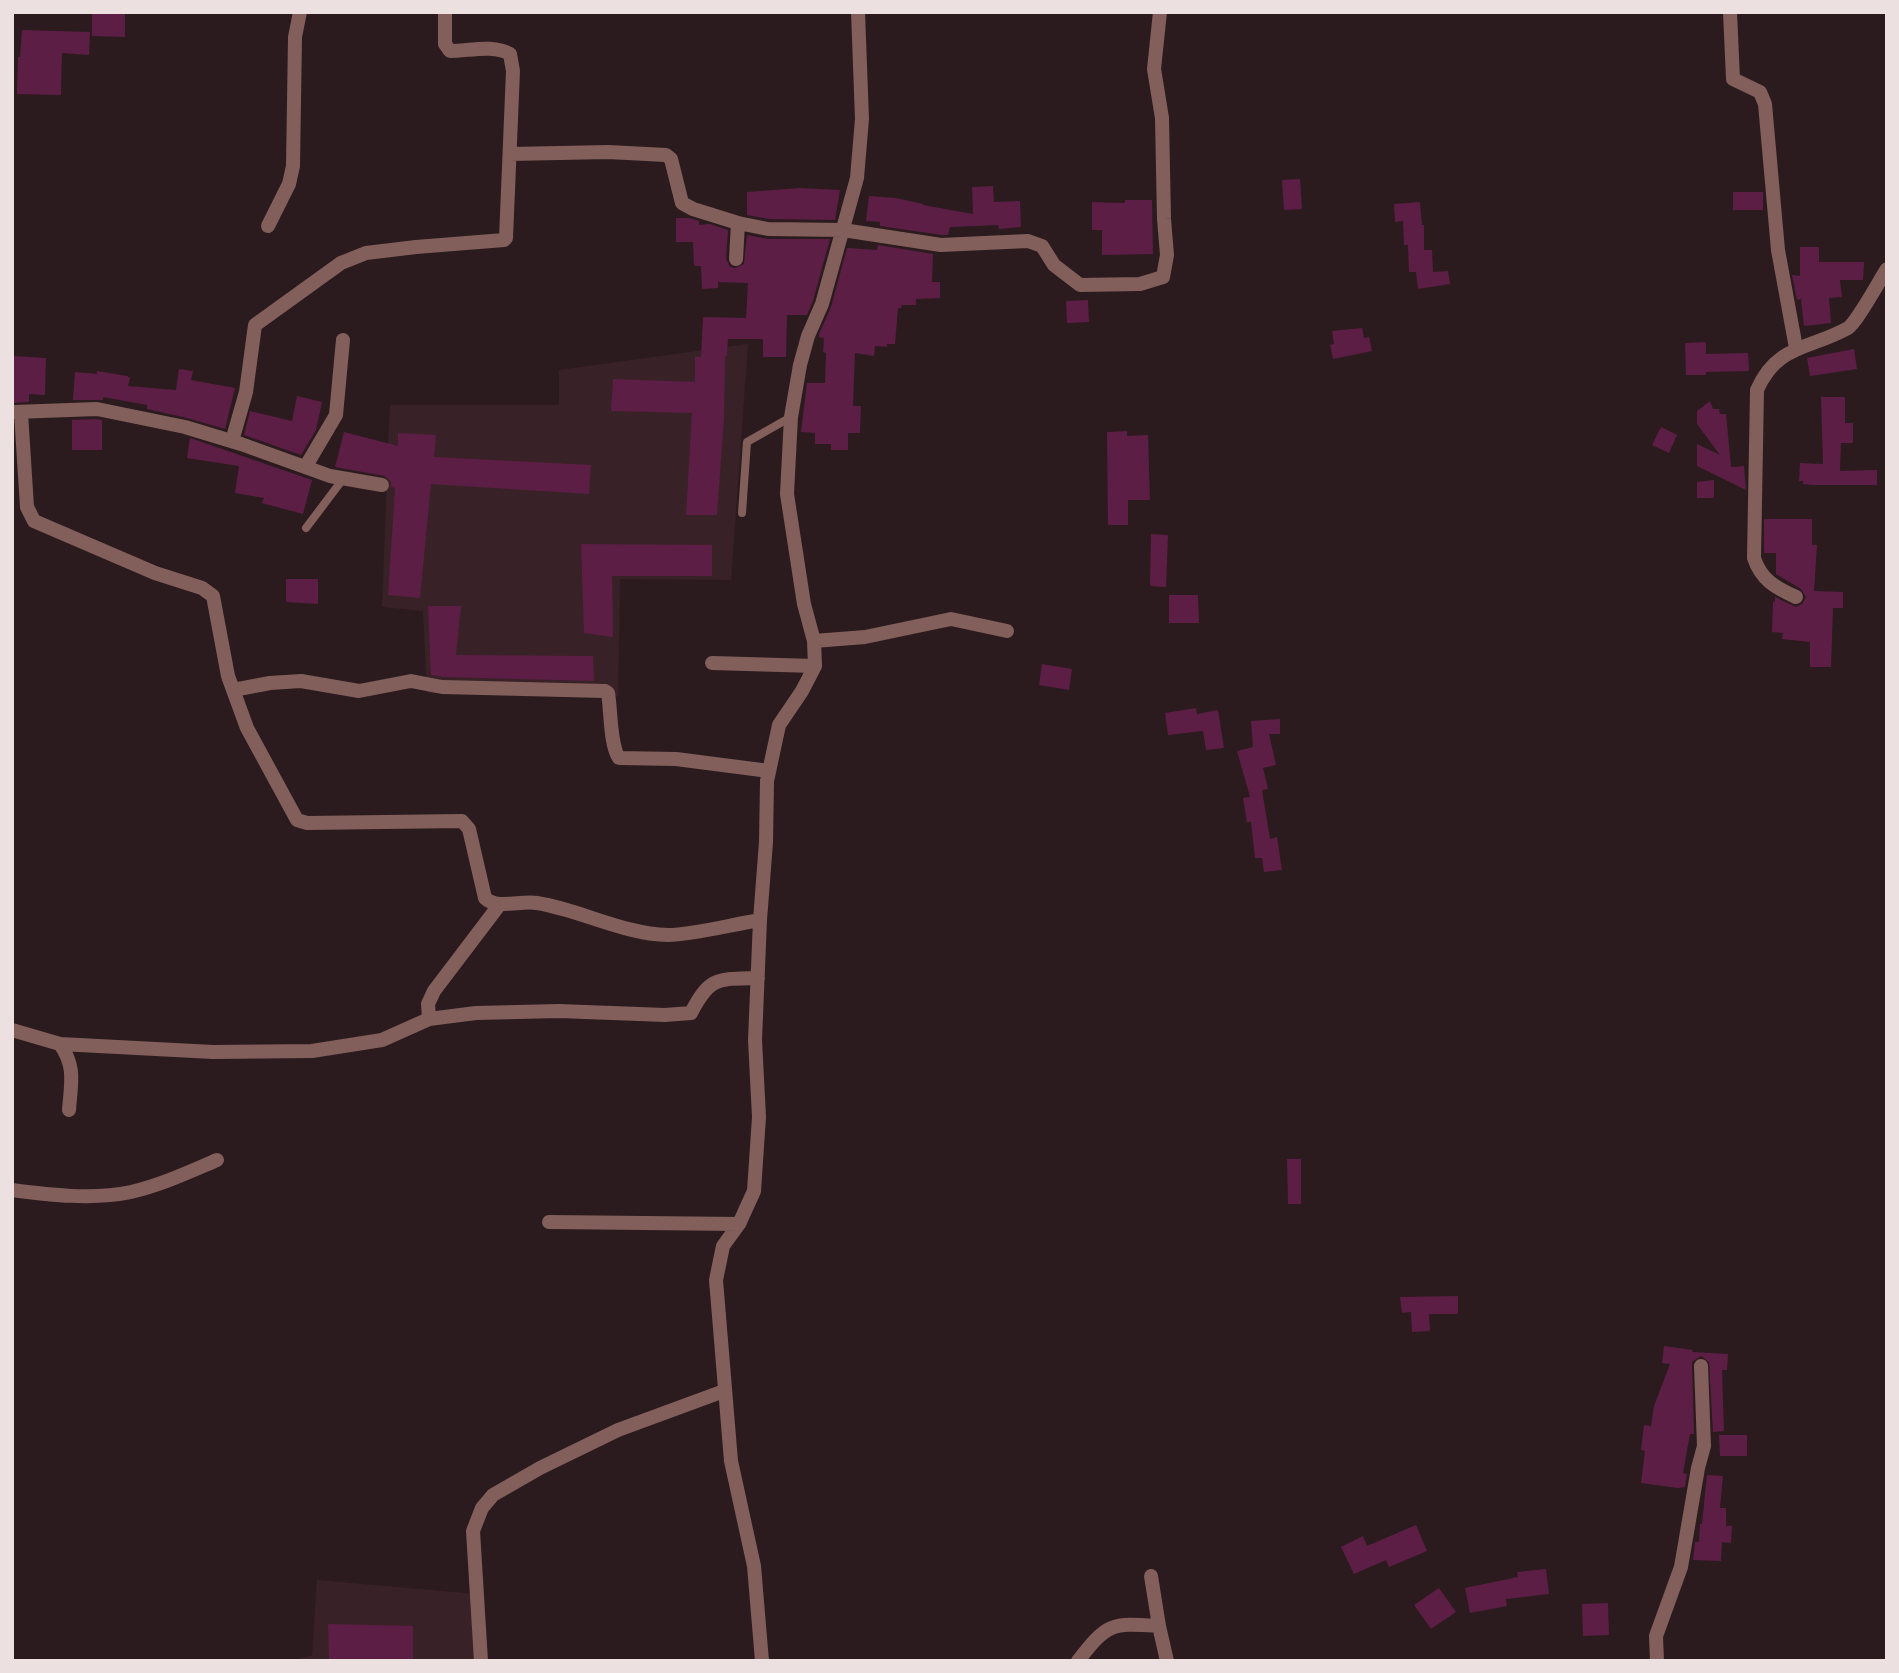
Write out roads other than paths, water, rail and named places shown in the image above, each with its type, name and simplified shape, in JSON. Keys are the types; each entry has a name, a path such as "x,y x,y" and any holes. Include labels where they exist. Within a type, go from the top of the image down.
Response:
{"street":[{"path":"268,226 289,184 293,166 295,37 300,12"},
{"path":"232,441 246,393 255,325 341,263 366,253 505,240 508,224 513,71 510,54 493,48 450,51 445,44 445,12"},
{"path":"762,1661 754,1566 731,1461 716,1280 723,1247 739,1224 754,1191 759,1117 755,1040 769,771 779,724 816,666 814,641 803,604 787,494 791,417 808,336 822,303 857,178 862,118 858,12"},
{"path":"510,154 608,152 666,155 671,159 682,203 738,223 768,229 843,230 942,245 1028,241 1042,246 1054,265 1080,285 1140,284 1163,277 1167,255 1162,118 1154,69 1160,12"},
{"path":"1730,12 1732,79 1760,92 1765,104 1777,250 1796,348"},
{"path":"736,259 738,223"},
{"path":"1796,597 1775,587 1764,578 1754,558 1757,390 1770,368 1796,348 1850,327 1887,269"},
{"path":"306,466 336,415 343,340"},
{"path":"382,485 321,473 185,427 97,409 17,413 27,508 34,521 81,543 208,592 216,604 228,677 247,728 297,820 462,821 469,829 485,898 494,904 532,902 551,905 643,932 670,935 760,920"},
{"path":"814,641 865,637 951,619 1007,631"},
{"path":"712,663 816,666"},
{"path":"233,690 301,681 359,691 411,681 442,687 605,691 608,693 615,751 619,758 676,759 769,771"},
{"path":"429,1019 428,1004 434,991 500,904"},
{"path":"12,1030 60,1044 213,1052 312,1051 382,1040 429,1019 476,1013 559,1011 681,1015 691,1013 705,988 717,982 726,979 758,978"},
{"path":"60,1044 73,1069 69,1110"},
{"path":"12,1190 68,1195 130,1192 217,1160"},
{"path":"549,1222 739,1224"},
{"path":"1657,1661 1656,1636 1681,1567 1704,1446 1701,1366"},
{"path":"481,1661 473,1531 482,1508 492,1495 618,1430 724,1391"},
{"path":"1151,1576 1167,1661"},
{"path":"1078,1661 1097,1636 1109,1628 1121,1624 1159,1626"}],"lane":[{"path":"742,513 747,442 791,417"},
{"path":"306,528 343,479"}]}
